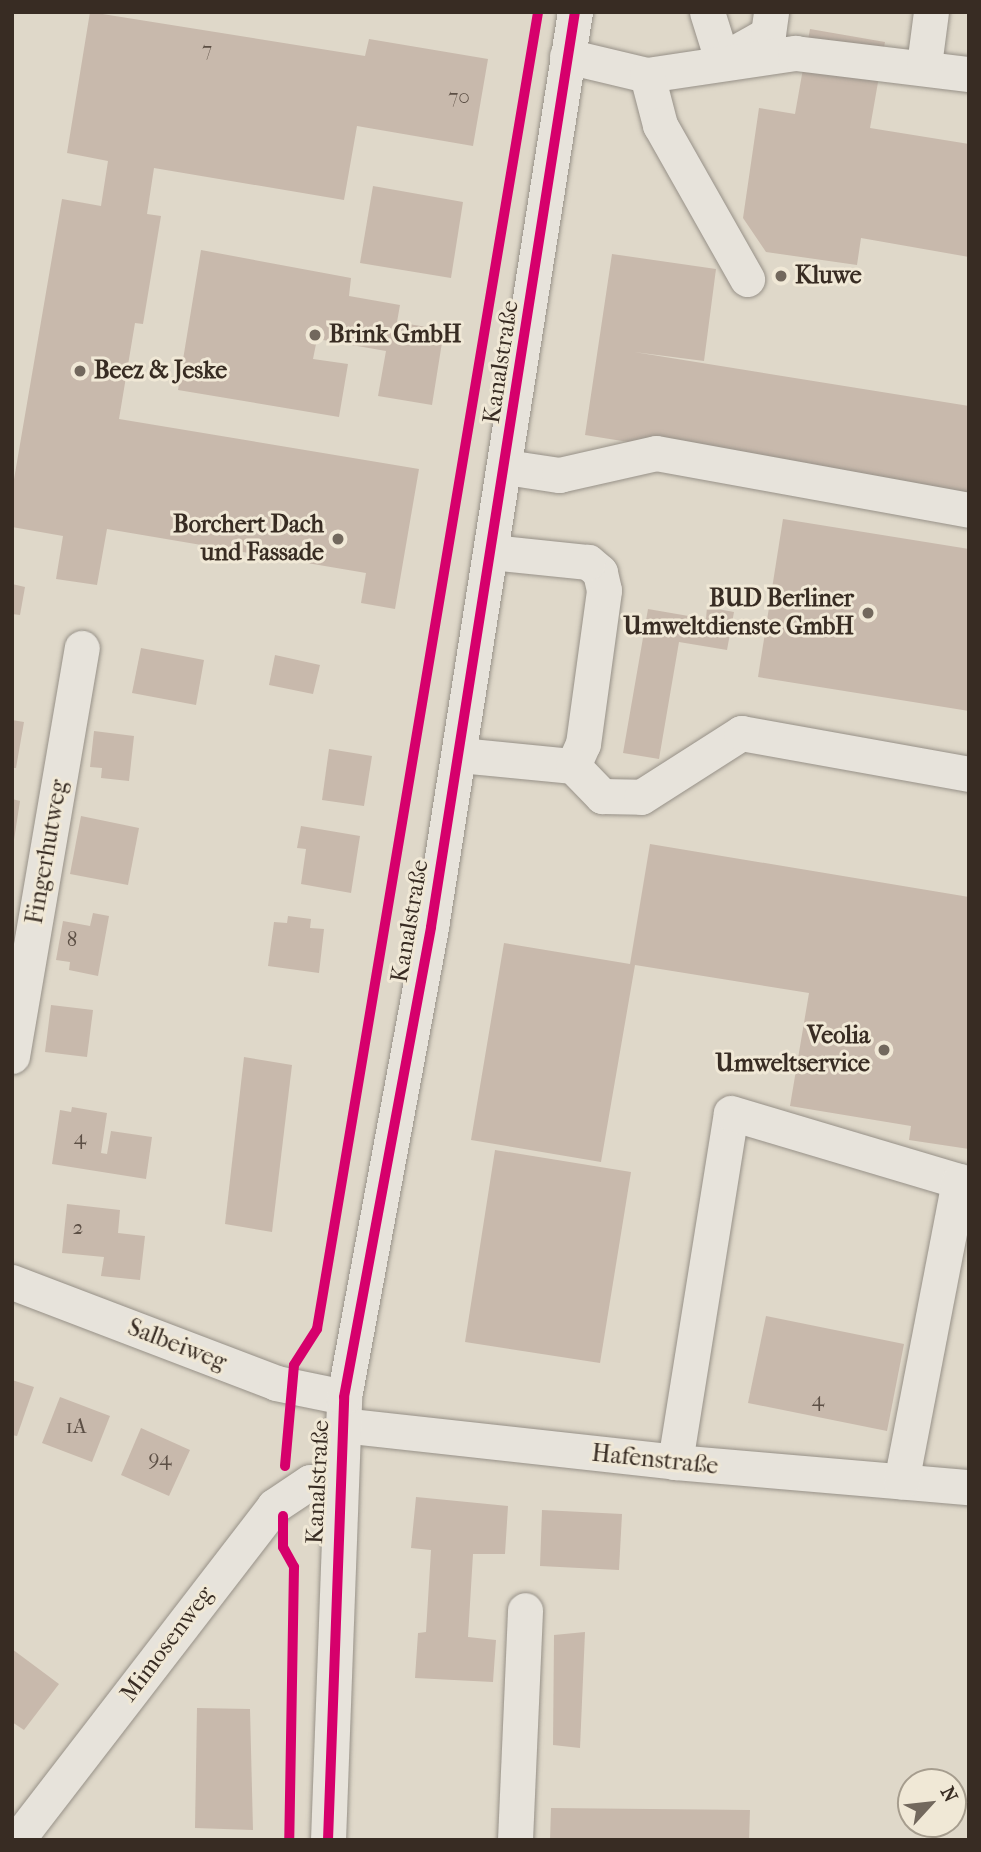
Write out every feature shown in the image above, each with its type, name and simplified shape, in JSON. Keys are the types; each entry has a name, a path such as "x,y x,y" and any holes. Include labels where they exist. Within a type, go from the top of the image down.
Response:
{"street":[{"name":"Kanalstraße","path":"328,1840 338,1487 343,1411 460,755 575,12"},
{"path":"706,12 722,60"},
{"path":"722,60 768,34 771,12"},
{"path":"923,65 931,12"},
{"path":"567,56 647,75 722,60 795,53 923,65 969,74"},
{"path":"647,75 660,125 747,279"},
{"path":"506,467 558,475 656,453 969,510"},
{"path":"492,552 588,562 600,572 604,590 584,731 573,766"},
{"name":"Fingerhutweg","path":"12,1056 82,649"},
{"path":"460,755 573,766 602,796 641,797 741,733 969,774"},
{"path":"675,1462 731,1113 964,1182 901,1481"},
{"name":"Salbeiweg","path":"12,1282 276,1382 343,1411"},
{"name":"Hafenstraße","path":"343,1411 675,1462 969,1487"},
{"name":"Mimosenweg","path":"17,1840 274,1506 310,1482 338,1487"},
{"path":"515,1840 525,1610"}],"building":[{"path":"90,12 365,56 369,39 488,59 473,146 357,126 344,200 154,168 147,214 161,216 143,324 135,323 119,419 419,469 395,609 361,603 366,573 107,529 97,585 56,579 63,536 12,527 12,491 62,199 101,206 108,161 67,153"},
{"path":"810,29 885,42 870,128 969,144 969,257 861,238 857,265 766,252 743,218 759,108 795,114"},
{"path":"373,186 463,202 451,278 360,263"},
{"name":"Brink GmbH","path":"201,250 351,278 349,296 400,305 397,322 444,330 432,405 378,396 386,351 317,339 313,359 348,364 339,417 178,390"},
{"path":"612,254 716,269 704,361 634,352 969,406 969,497 585,435"},
{"name":"BUD Berliner Umweltdienste GmbH","path":"783,519 969,549 969,711 758,677"},
{"path":"12,584 25,587 20,615 12,614"},
{"path":"707,607 734,612 727,650 679,642 659,759 623,753 648,609 706,619"},
{"path":"141,648 204,660 196,705 132,693"},
{"path":"275,655 320,665 313,694 269,685"},
{"path":"12,720 24,722 16,768 12,768"},
{"path":"94,731 134,736 129,781 101,778 102,768 90,767"},
{"path":"329,749 372,756 364,806 322,800"},
{"path":"12,799 20,801 14,840 12,840"},
{"path":"81,816 139,828 128,885 70,874"},
{"path":"301,826 360,836 351,893 301,884 306,849 297,848"},
{"name":"Veolia Umweltservice","path":"650,844 969,897 969,1149 909,1140 911,1126 790,1106 809,993 635,965 601,1162 471,1140 504,943 630,964"},
{"path":"93,913 109,916 98,976 69,970 70,962 56,960 63,921 90,926"},
{"path":"288,916 311,919 310,928 324,929 319,973 268,966 274,922 287,923"},
{"path":"51,1005 93,1010 87,1057 45,1052"},
{"path":"244,1057 292,1065 272,1232 225,1224"},
{"path":"72,1107 107,1113 101,1153 107,1154 111,1131 152,1137 146,1179 52,1164 60,1110 71,1112"},
{"path":"495,1150 631,1172 600,1363 465,1342"},
{"path":"67,1204 120,1210 118,1233 145,1236 140,1280 101,1276 104,1257 62,1253"},
{"path":"766,1316 904,1344 887,1431 748,1403"},
{"path":"12,1380 34,1387 17,1436 12,1435"},
{"path":"60,1397 110,1416 92,1462 42,1443"},
{"path":"141,1428 190,1450 169,1496 121,1475"},
{"path":"416,1497 508,1506 505,1554 473,1554 468,1637 496,1640 493,1682 415,1678 418,1633 426,1632 431,1550 411,1548"},
{"path":"542,1510 622,1514 619,1570 540,1566"},
{"path":"585,1632 580,1748 553,1745 554,1635"},
{"path":"12,1649 59,1684 24,1730 12,1722"},
{"path":"197,1708 250,1709 253,1830 195,1828"},
{"path":"551,1808 750,1810 749,1840 550,1840"}],"cycle path":[{"path":"285,1466 294,1365 317,1329 538,12"},
{"path":"328,1840 344,1397 431,927 575,12"},
{"path":"283,1516 283,1547 294,1567 289,1840"}],"place":[{"name":"Kluwe","path":"781,276"},
{"name":"Brink GmbH","path":"315,335"},
{"name":"Beez & Jeske","path":"80,371"},
{"name":"Borchert Dach und Fassade","path":"338,539"},
{"name":"BUD Berliner Umweltdienste GmbH","path":"868,613"},
{"name":"Veolia Umweltservice","path":"884,1050"}]}
